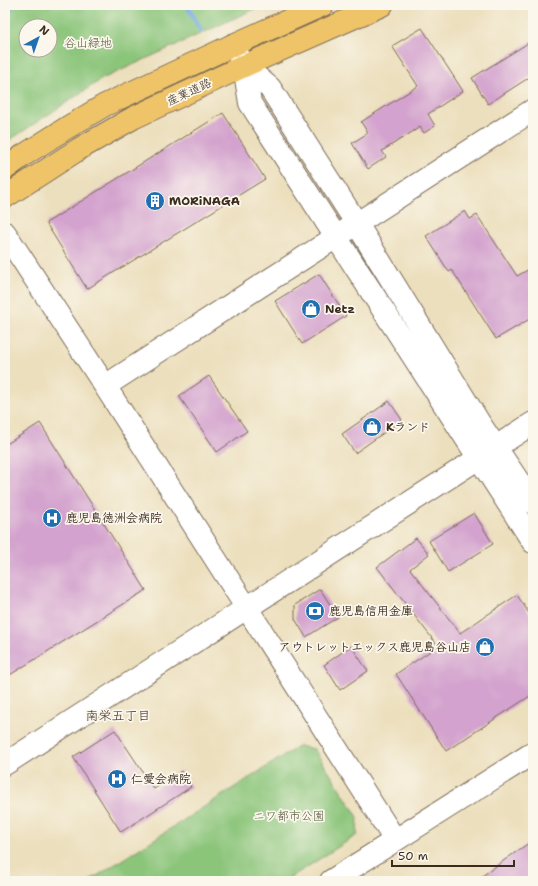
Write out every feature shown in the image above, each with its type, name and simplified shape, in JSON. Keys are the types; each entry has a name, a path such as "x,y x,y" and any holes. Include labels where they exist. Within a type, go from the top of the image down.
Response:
{"main road":[{"name":"産業道路","path":"5,169 24,155 105,105 323,5"},
{"name":"産業道路","path":"5,197 79,149 133,118 244,66 382,5"}],"street":[{"path":"233,45 244,66 250,103 336,237 487,453 533,503"},
{"path":"244,66 270,88 357,224 487,453 533,542"},
{"path":"105,386 533,110"},
{"path":"5,233 105,386 395,840"},
{"path":"5,764 533,424"},
{"path":"331,881 533,752"}],"green space":[{"name":"谷山緑地","path":"5,5 263,5 102,79 5,143"},
{"name":"ニワ都市公園","path":"299,746 314,749 358,817 357,835 285,881 89,881"}],"building":[{"path":"422,28 463,91 428,114 435,126 424,133 420,127 382,151 386,157 368,169 352,143 368,133 361,122 418,86 392,46"},
{"path":"533,40 533,75 488,104 472,78"},
{"name":"MORiNAGA","path":"223,113 265,179 87,289 46,223"},
{"path":"465,211 470,219 477,215 517,276 533,267 533,317 496,339 452,270 449,272 426,236"},
{"name":"Netz","path":"319,274 346,316 302,344 275,301"},
{"path":"209,376 247,431 217,452 179,396"},
{"name":"Kランド","path":"389,401 402,420 355,453 342,434"},
{"name":"鹿児島徳洲会病院","path":"40,423 146,590 5,678 5,445"},
{"path":"474,513 493,544 448,572 429,541"},
{"name":"アウトレットエックス鹿児島谷山店","path":"416,538 429,554 410,569 460,633 517,595 533,619 533,694 446,751 396,674 438,646 377,567"},
{"name":"鹿児島信用金庫","path":"320,589 338,617 306,637 295,619 295,605"},
{"path":"351,646 368,671 340,690 324,665"},
{"name":"仁愛会病院","path":"115,730 154,789 181,771 191,787 121,832 73,757"},
{"path":"533,840 533,881 475,881"}],"waterway":[{"path":"187,5 201,31"}],"place":[{"name":"MORiNAGA","path":"155,201"},
{"name":"Netz","path":"311,309"},
{"name":"Kランド","path":"372,427"},
{"name":"鹿児島徳洲会病院","path":"52,518"},
{"name":"鹿児島信用金庫","path":"315,611"},
{"name":"アウトレットエックス鹿児島谷山店","path":"485,647"},
{"name":"仁愛会病院","path":"117,779"}],"district":[{"name":"南栄五丁目","path":"118,715"}]}
